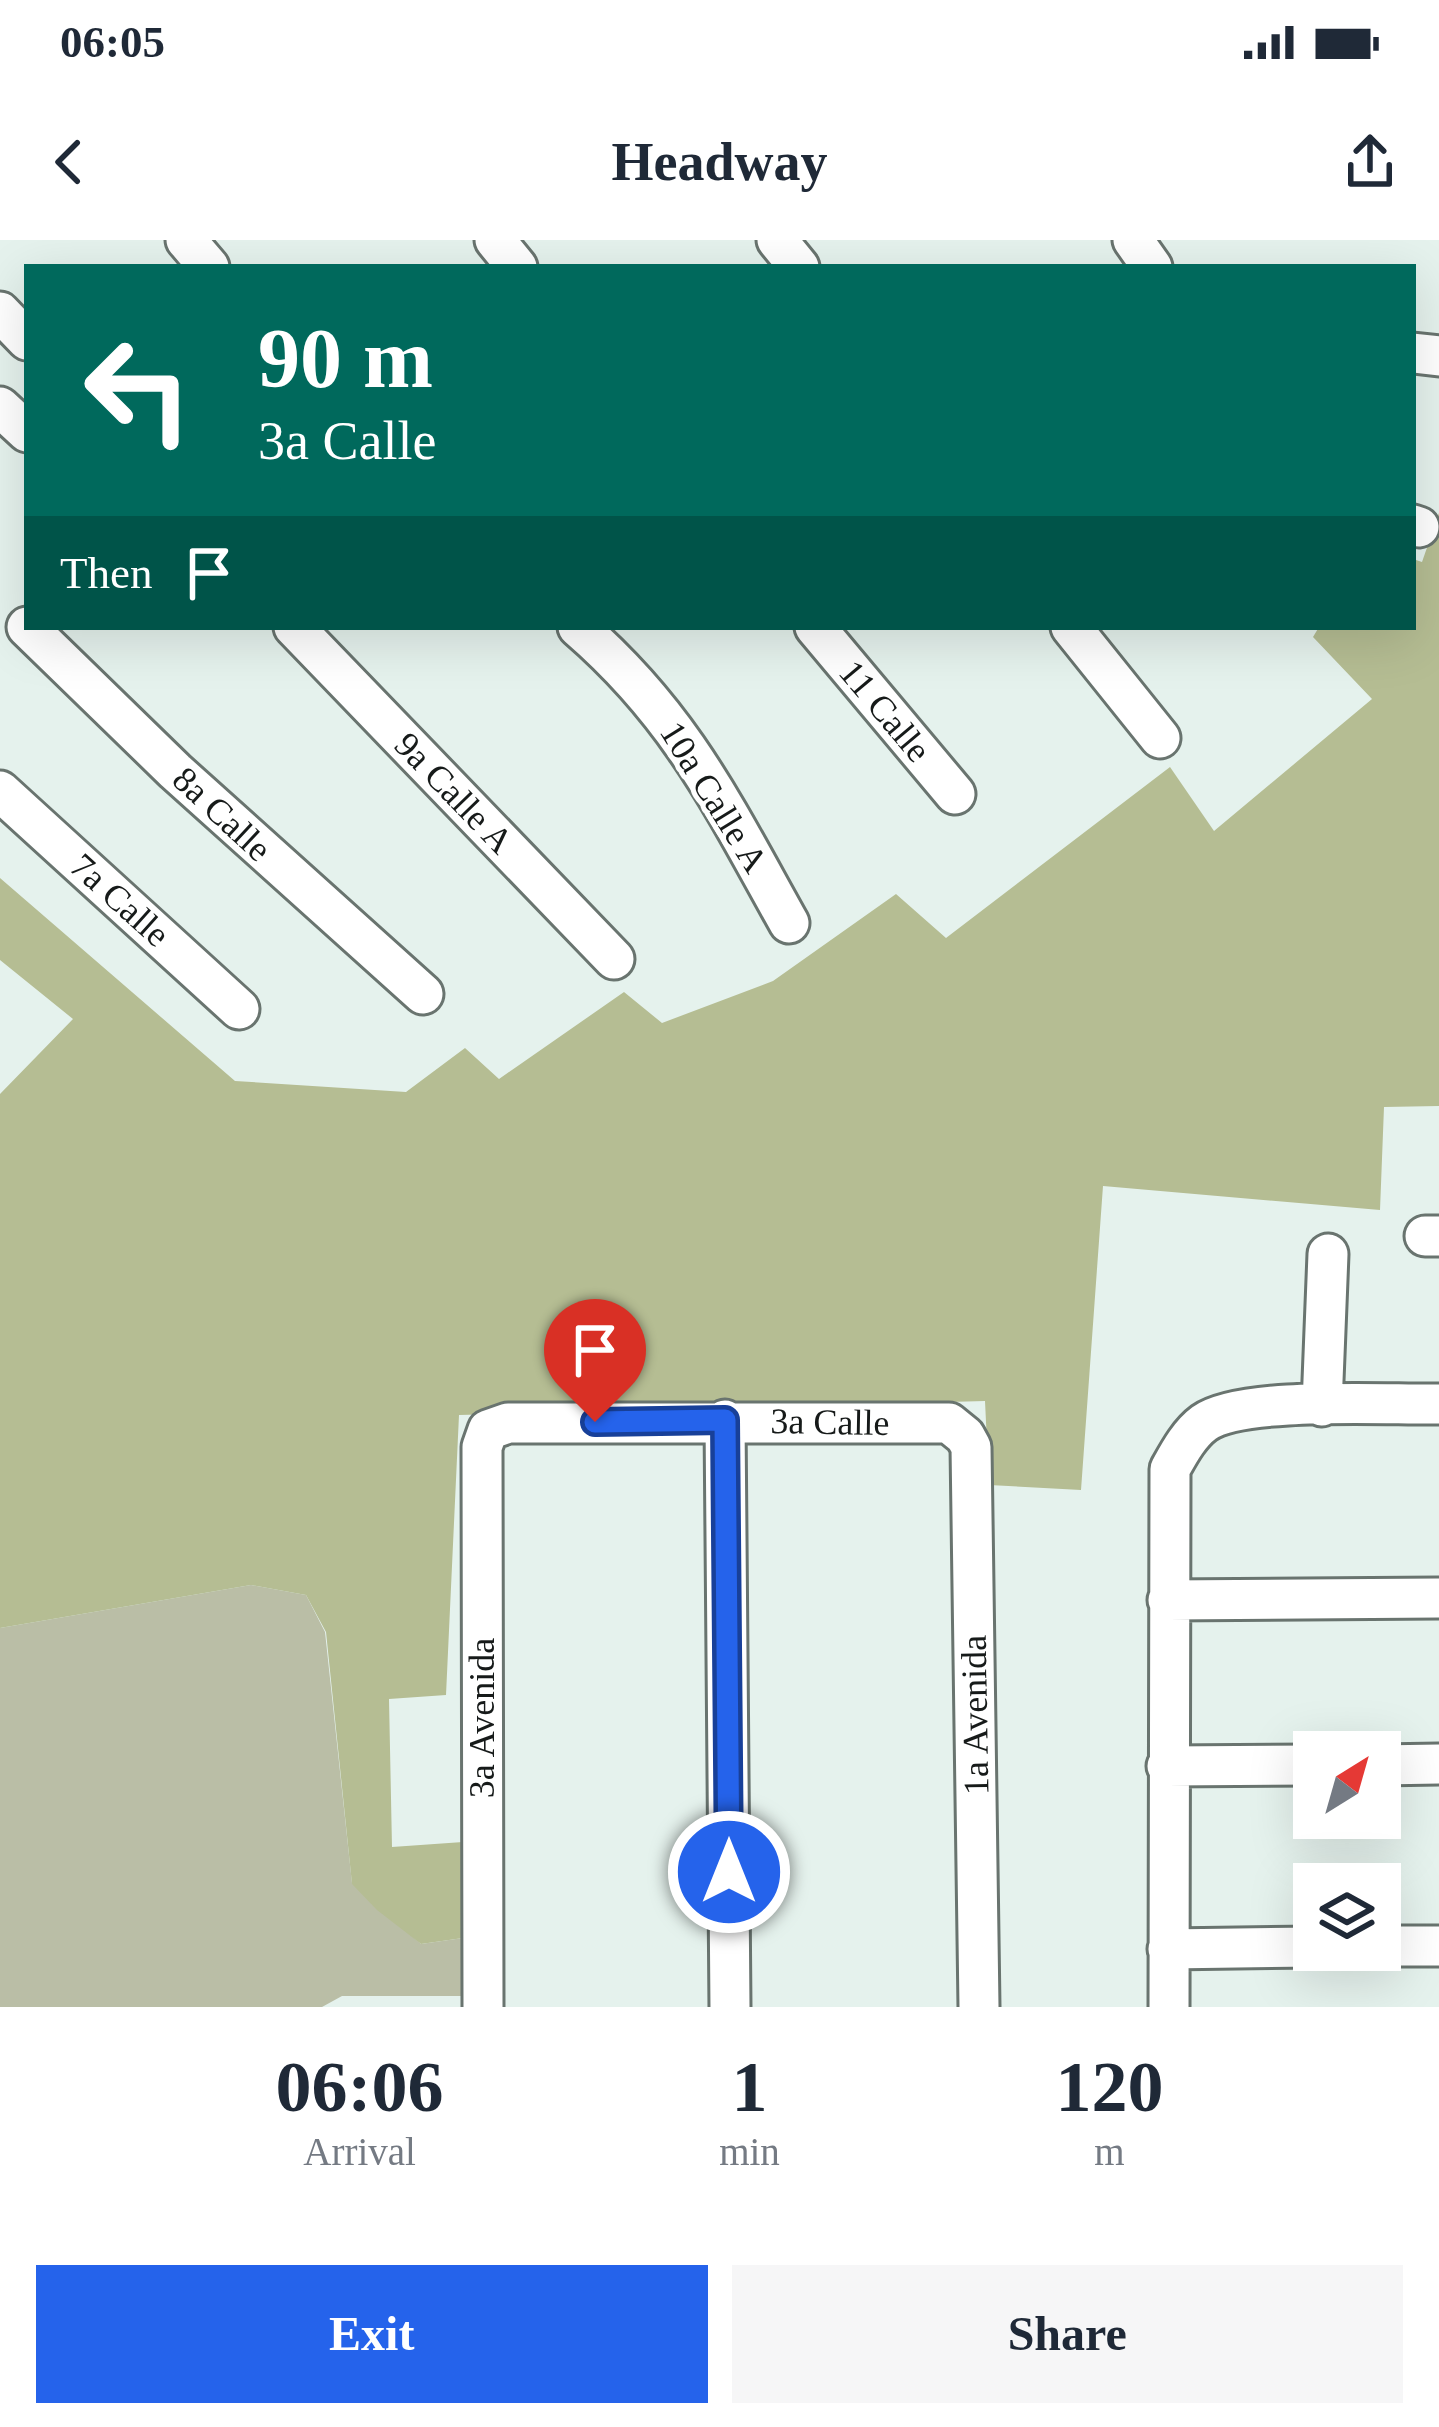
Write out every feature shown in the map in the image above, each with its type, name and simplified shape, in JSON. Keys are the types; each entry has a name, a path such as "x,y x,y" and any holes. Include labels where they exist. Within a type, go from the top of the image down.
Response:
{"street":[{"path":"186,240 206,264"},
{"path":"495,240 515,264"},
{"path":"778,240 797,264"},
{"path":"0,312 24,337"},
{"path":"0,407 24,430"},
{"name":"8a Calle","path":"0,600 24,624"},
{"name":"8a Calle","path":"30,630 175,771 423,994"},
{"name":"9a Calle A","path":"297,630 614,958"},
{"name":"10a Calle A","path":"581,630 649,695 686,744 789,922"},
{"name":"11 Calle","path":"818,630 955,794"},
{"path":"1073,630 1160,738"},
{"name":"7a Calle","path":"0,791 239,1009"},
{"path":"1322,1406 1328,1254"},
{"path":"1169,2007 1170,1468 1205,1422 1227,1412 1439,1404"},
{"path":"725,1420 730,2007"},
{"name":"3a Calle","path":"488,1430 508,1423 725,1420 956,1427"},
{"name":"1a Avenida","path":"956,1427 971,1447 979,2007"},
{"name":"3a Avenida","path":"483,2007 482,1447 488,1430"},
{"path":"1168,1600 1439,1598"},
{"path":"1401,1765 1439,1764"},
{"path":"1168,1766 1293,1765"},
{"path":"1401,1946 1439,1946"},
{"path":"1168,1948 1293,1947"}],"green space":[{"path":"1439,513 1439,1106 1384,1107 1380,1210 1103,1186 1081,1490 989,1485 985,1401 459,1415 446,1695 389,1699 392,1847 463,1842 463,1938 421,1944 352,1884 326,1632 306,1595 251,1585 0,1628 0,1094 73,1019 0,960 0,878 235,1081 406,1092 465,1048 499,1079 624,992 662,1023 773,981 896,894 946,938 1170,767 1214,831 1372,699 1313,637 1317,630 1416,630 1416,560 1422,562"},
{"path":"251,1585 306,1595 325,1632 352,1883 421,1944 463,1938 463,1996 342,1996 322,2007 0,2007 0,1628"}],"route":[{"path":"595,1422 725,1420 729,1872"}]}
